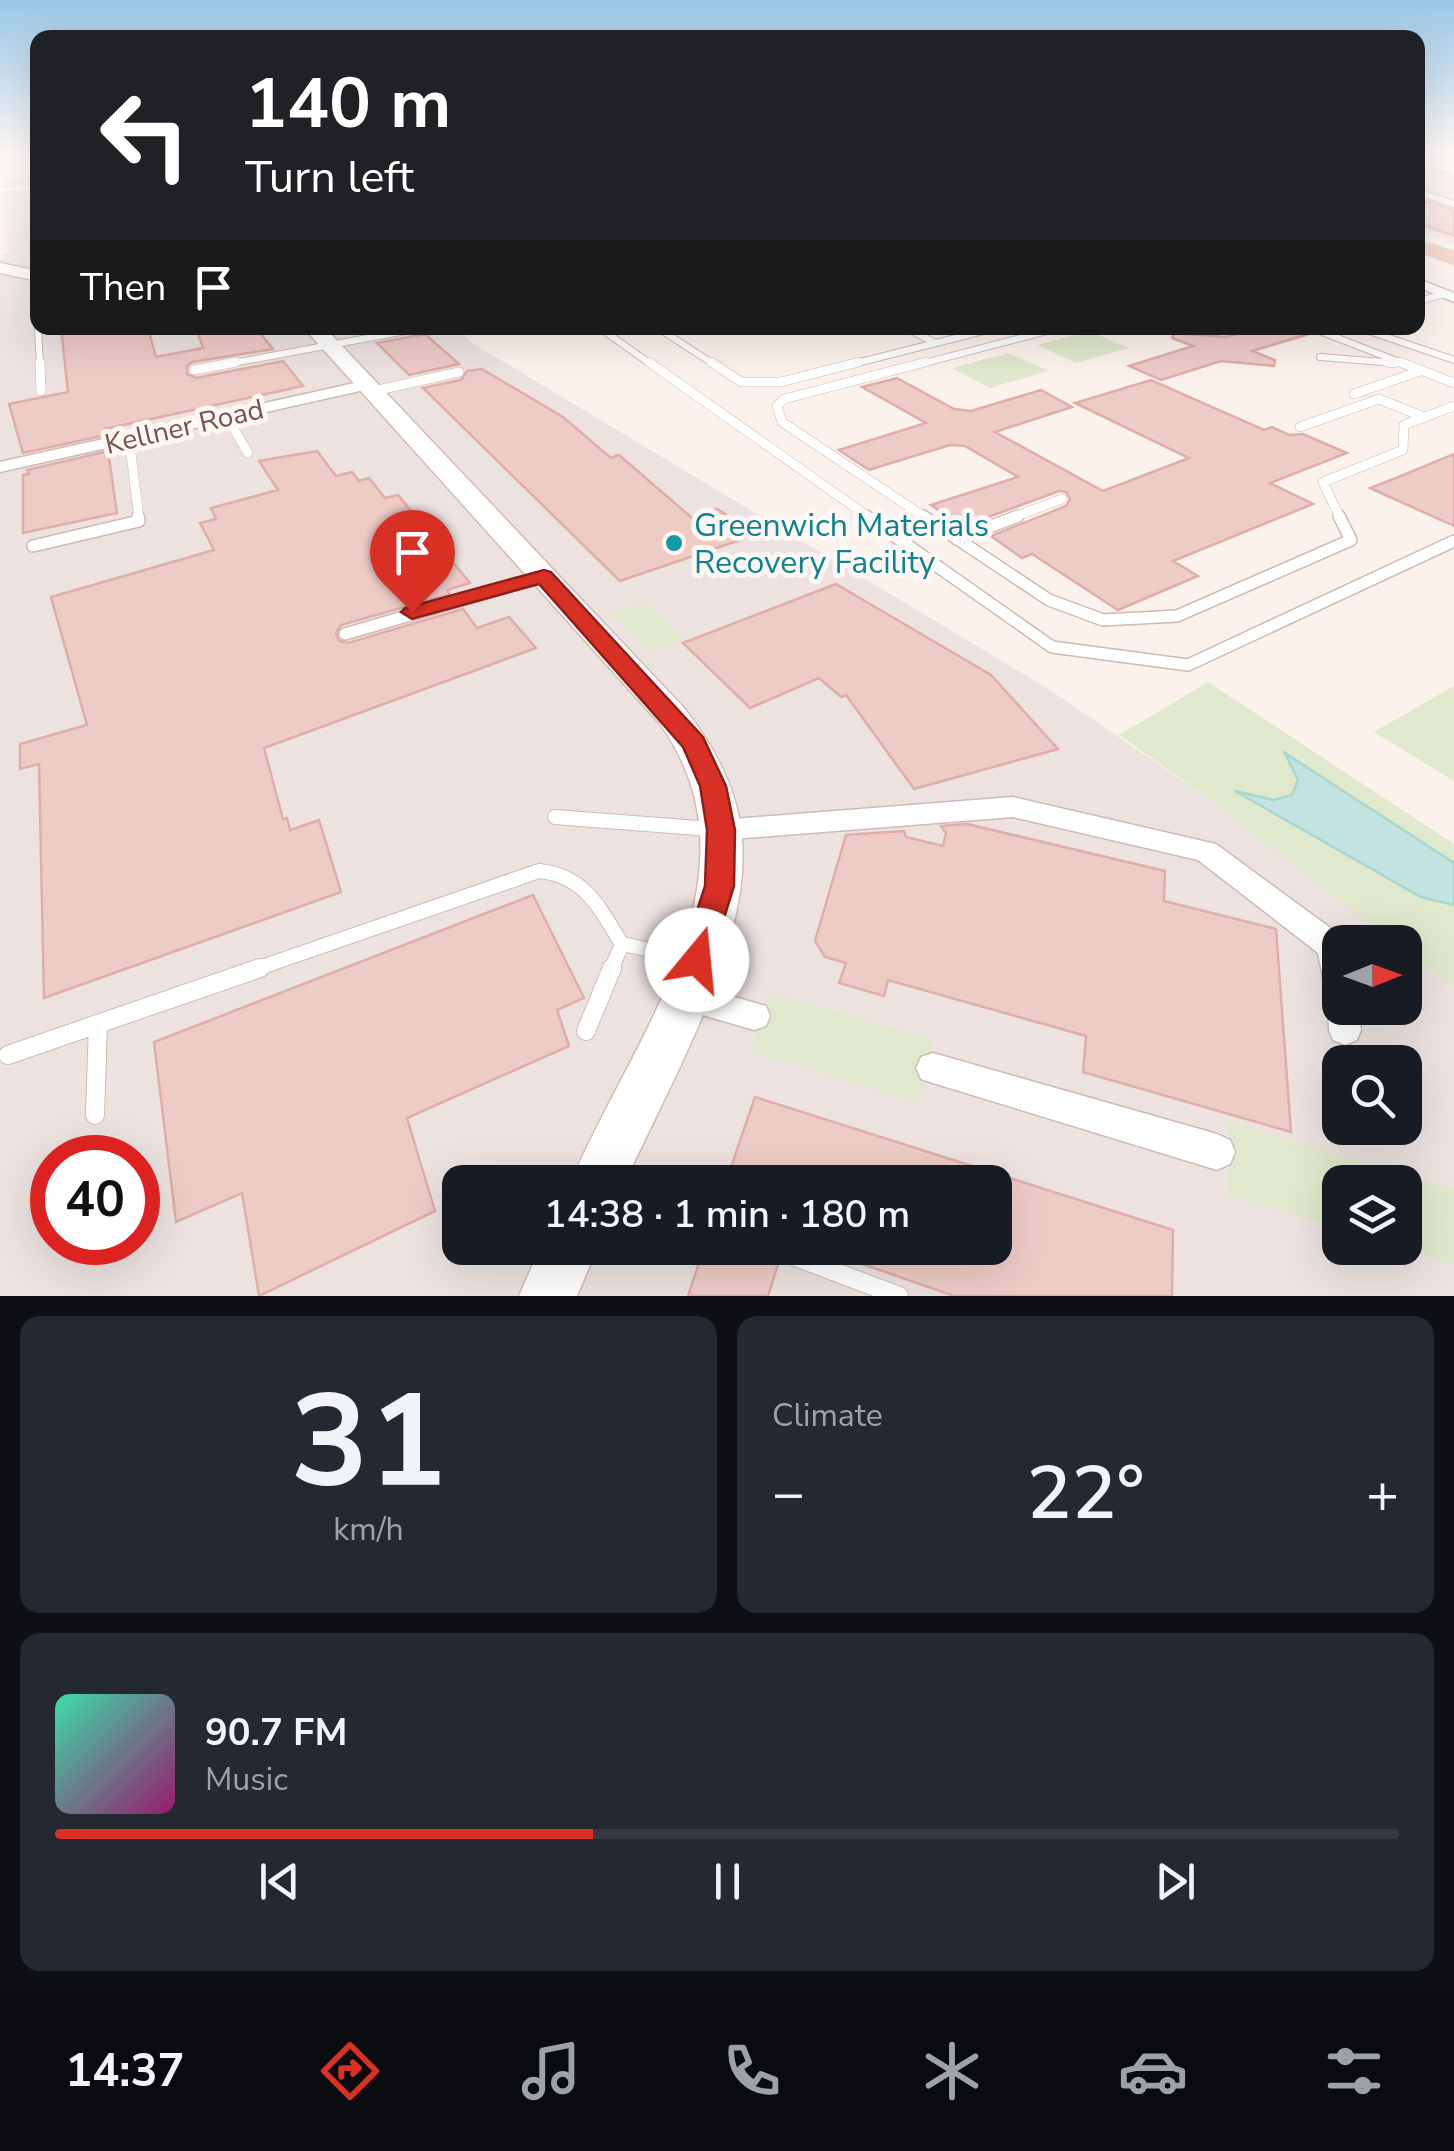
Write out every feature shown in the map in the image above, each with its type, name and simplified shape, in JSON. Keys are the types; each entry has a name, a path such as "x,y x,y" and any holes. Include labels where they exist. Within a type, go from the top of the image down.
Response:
{"main road":[{"path":"1425,247 1454,258"},
{"path":"1425,259 1454,270"}],"street":[{"path":"0,268 30,274"},
{"path":"1425,286 1451,296"},
{"path":"323,337 694,743 713,786 721,830 719,886 684,996 607,1165"},
{"name":"Kellner Road","path":"0,467 371,388"},
{"path":"721,830 1013,807 1206,851 1322,939"},
{"path":"684,996 754,1016"},
{"path":"933,1068 1217,1152"},
{"path":"548,1296 562,1265"}],"lane":[{"path":"1425,300 1451,296"},
{"path":"38,335 41,390"},
{"path":"610,335 1052,647 1188,665 1454,541"},
{"path":"669,335 740,382 752,384 782,382 966,335"},
{"path":"920,335 936,342"},
{"path":"1032,335 784,400 777,406 782,422 1049,600 1103,620 1138,622 1177,616 1350,540 1324,482 1403,450 1404,425 1454,406"},
{"path":"1332,335 1454,383"},
{"path":"1381,335 1454,360"},
{"path":"194,370 323,337"},
{"path":"1320,357 1399,363"},
{"path":"1354,394 1420,371"},
{"path":"371,388 459,372"},
{"path":"1300,427 1379,399 1424,417"},
{"path":"226,416 248,453"},
{"path":"33,546 139,521 129,438"},
{"path":"957,539 1062,499"},
{"path":"346,634 544,576"},
{"path":"555,817 721,830"},
{"path":"8,1055 540,870 561,870 576,876 622,944 697,960"},
{"path":"586,1031 622,944"},
{"path":"95,1115 98,1024"},
{"path":"817,1265 899,1296"}],"shaded area":[{"path":"7,212 30,212 30,335 465,335 1050,690 1211,800 1373,925 1322,925 1322,1025 1422,1025 1422,964 1454,989 1454,1296 0,1296 0,256 8,253"},
{"path":"1425,212 1454,212 1454,244 1425,234"}],"green space":[{"path":"1074,335 1098,335 1129,348 1076,363 1037,345"},
{"path":"1009,353 1048,371 990,388 952,368"},
{"path":"644,602 683,639 650,651 612,613"},
{"path":"1208,682 1454,844 1454,989 1422,965 1422,925 1371,925 1211,800 1119,735"},
{"path":"1454,686 1454,781 1374,732"},
{"path":"771,993 933,1040 919,1103 751,1051"},
{"path":"1228,1122 1373,1165 1322,1165 1322,1223 1228,1194"},
{"path":"1422,1180 1454,1189 1454,1265 1422,1255"}],"water":[{"path":"1285,753 1454,863 1454,905 1421,897 1235,791 1274,800 1292,795 1298,780"}],"building":[{"path":"1425,212 1454,212 1454,236 1425,226"},
{"path":"62,335 150,335 156,357 203,348 198,335 262,335 273,349 192,362 187,366 187,374 196,378 283,361 303,386 105,429 106,435 23,453 9,404 68,392"},
{"path":"426,335 459,364 409,375 377,343"},
{"path":"1173,335 1306,335 1252,351 1275,360 1274,366 1221,361 1161,380 1129,366 1193,346 1172,338"},
{"path":"482,369 563,417 611,458 619,455 692,518 717,509 758,534 620,581 423,388 461,380 467,371"},
{"path":"897,378 954,409 971,411 1041,390 1072,407 995,432 1103,491 1189,458 1075,403 1151,380 1264,430 1272,427 1289,435 1303,434 1347,453 1270,483 1313,504 1173,561 1198,576 1118,610 1032,554 1022,558 991,536 1066,506 1070,499 1066,492 959,524 931,505 1018,477 965,446 950,445 869,470 839,450 926,423 862,387"},
{"path":"108,451 117,513 23,533 23,475 29,474 27,470"},
{"path":"317,451 336,476 352,472 359,481 369,478 385,498 398,495 470,583 447,590 450,594 341,625 336,633 339,641 348,643 463,609 477,628 509,617 536,648 264,748 283,819 287,818 290,830 319,820 341,892 44,998 39,764 20,769 20,744 87,725 51,597 214,550 200,523 216,519 211,508 278,490 259,461"},
{"path":"1454,454 1454,526 1370,488 1396,478"},
{"path":"836,584 991,675 1058,749 914,789 846,695 841,697 819,678 750,708 683,643"},
{"path":"967,824 1165,871 1164,901 1276,929 1291,1132 1083,1072 1086,1036 888,980 884,996 839,983 846,963 825,957 815,941 846,835 904,831 906,837 943,846 946,833 941,826"},
{"path":"533,895 584,998 557,1010 569,1046 407,1118 435,1211 259,1296 242,1193 176,1222 154,1042"},
{"path":"755,1097 969,1165 732,1165"},
{"path":"1012,1179 1173,1230 1172,1296 954,1296 865,1265 1012,1265"},
{"path":"698,1265 778,1265 768,1296 688,1296"}],"place":[{"name":"Greenwich Materials Recovery Facility","path":"674,543"}],"route":[{"path":"412,612 544,576 694,743 713,786 721,830 719,886 697,960"}]}
